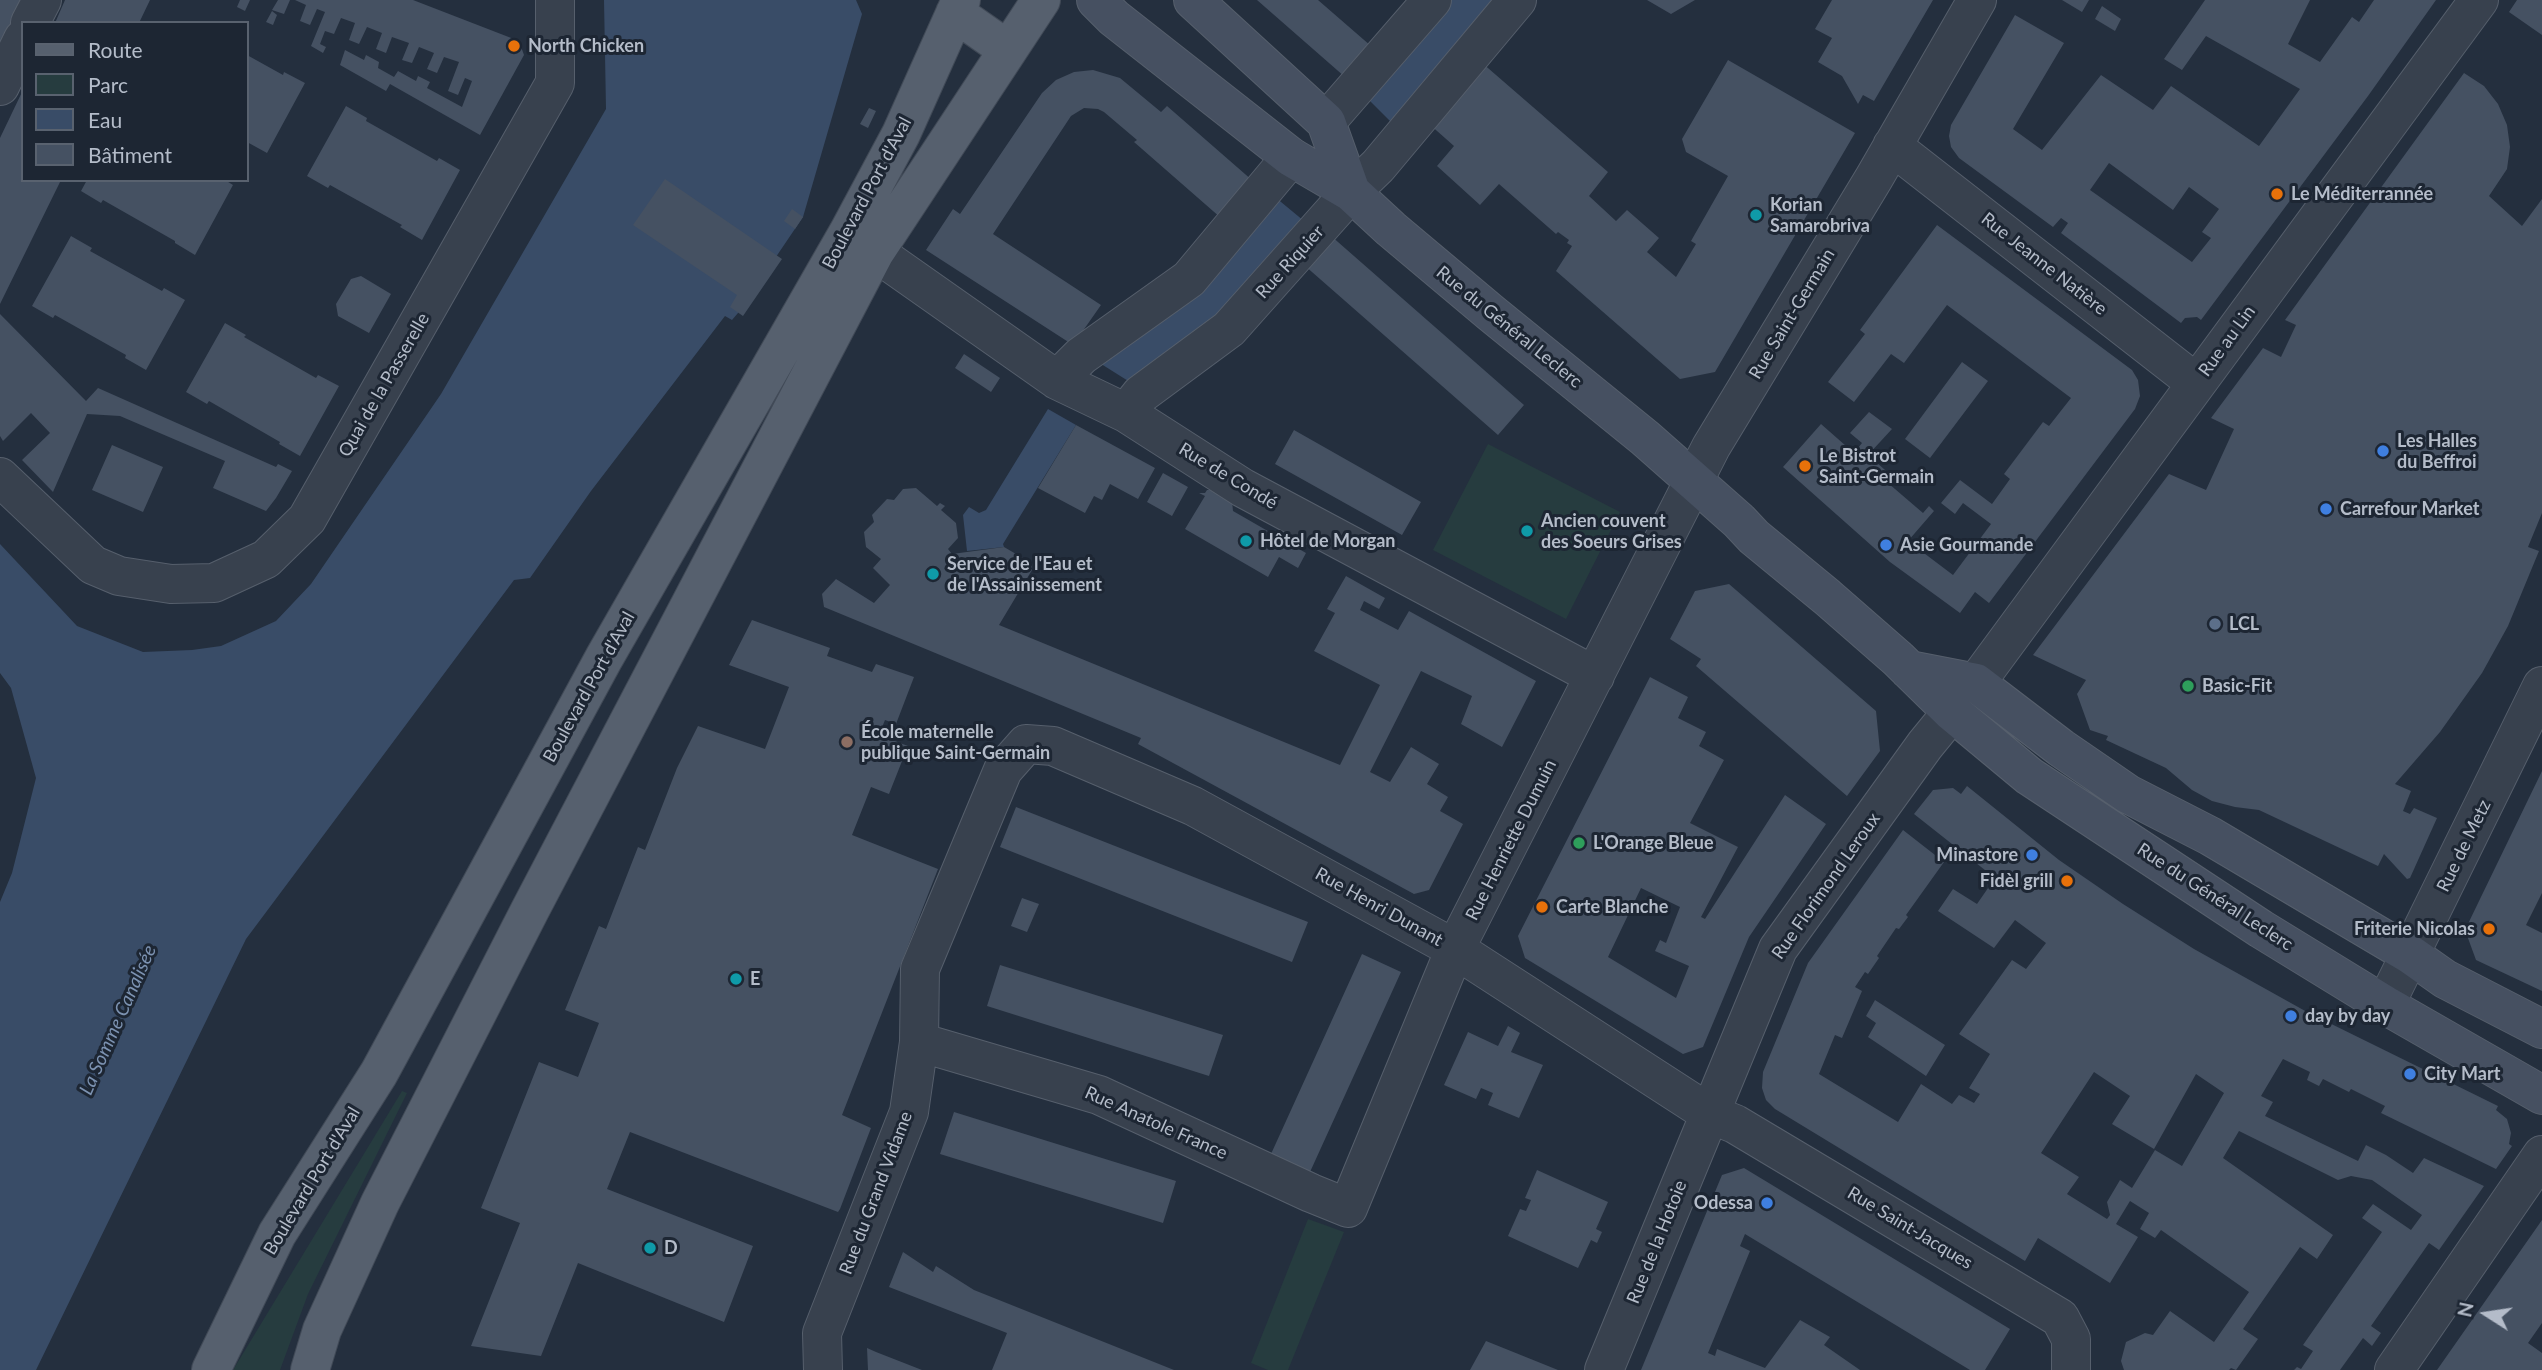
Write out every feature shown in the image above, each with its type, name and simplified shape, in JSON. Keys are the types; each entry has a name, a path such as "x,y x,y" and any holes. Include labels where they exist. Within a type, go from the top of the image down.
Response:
{"main road":[{"name":"Boulevard Port d'Aval","path":"310,1370 322,1329 380,1203 536,897 875,252 1041,0"},
{"name":"Rue du Général Leclerc","path":"1096,0 1114,18 1291,157 1351,192 1391,229 1645,438 1754,537 1909,670 2061,748 2128,794 2210,836 2411,955 2476,997 2542,1029"},
{"path":"1192,0 1326,122 1351,192"},
{"name":"Boulevard Port d'Aval","path":"211,1370 277,1234 379,1073 604,658 849,231 901,134 951,4"},
{"path":"951,4 1008,50"},
{"path":"1291,157 1326,122"},
{"name":"Rue du Général Leclerc","path":"1964,697 2029,776 2261,929 2385,1005 2542,1095"}],"street":[{"path":"31,21 41,0"},
{"name":"Quai de la Passerelle","path":"0,477 93,565 119,576 171,584 214,583 265,559 307,519 555,83 555,0"},
{"path":"1326,122 1432,0"},
{"name":"Rue Riquier","path":"1126,413 1141,394 1229,329 1351,192 1378,166 1517,0"},
{"name":"Rue Saint-Germain","path":"1694,482 1711,447 1977,0"},
{"name":"Rue au Lin","path":"1964,697 2479,0"},
{"path":"0,86 21,43"},
{"name":"Rue Jeanne Natière","path":"1892,146 2196,383"},
{"path":"1049,375 1081,356 1189,279 1291,157"},
{"name":"Rue de Condé","path":"875,252 1049,375 1126,413 1243,488 1595,676"},
{"name":"Rue Henriette Dumuin","path":"1348,1208 1455,949 1694,482"},
{"name":"Rue de Metz","path":"2385,1005 2542,687"},
{"name":"Rue Florimond Leroux","path":"1710,1114 1778,949 1925,745 1964,697"},
{"name":"Rue Henri Dunant","path":"1026,744 1053,746 1192,806 1455,949 1710,1114"},
{"name":"Rue du Grand Vidame","path":"823,1370 822,1333 909,1112 919,1042 920,969 1003,770 1026,744"},
{"name":"Rue Anatole France","path":"919,1042 1100,1095 1348,1208"},
{"name":"Rue de la Hotoie","path":"1604,1370 1710,1114"},
{"name":"Rue Saint-Jacques","path":"1710,1114 1735,1124 2060,1318 2071,1339 2071,1370"},
{"path":"2394,1370 2542,1155"}],"green space":[{"path":"1488,444 1620,512 1566,619 1433,550"},
{"path":"402,1091 407,1093 308,1294 280,1370 233,1370"},
{"path":"1308,1219 1344,1232 1288,1370 1268,1370 1251,1363"}],"water":[{"name":"La Somme Canalisée","path":"604,0 856,0 862,14 803,217 738,313 732,320 725,316 591,491 530,578 514,580 246,939 36,1370 0,1370 0,902 12,873 36,778 11,688 0,673 0,544 77,626 143,652 221,646 276,621 311,584 441,394 606,109"},
{"path":"1445,0 1496,0 1391,122 1363,94"},
{"path":"1275,197 1304,221 1225,313 1133,384 1098,362"},
{"path":"1048,409 1076,425 1003,544 1004,547 967,551 963,515 969,507 979,513 986,510"}],"building":[{"path":"0,0 29,0 0,59"},
{"path":"65,0 150,0 140,21 56,21"},
{"path":"240,0 250,0 245,11 237,7"},
{"path":"278,0 290,0 284,14 272,10"},
{"path":"295,0 413,0 519,41 524,55 480,135 390,84 386,91 340,65 345,50 364,60 366,55 379,62 378,68 394,77 398,71 416,81 418,76 430,82 427,88 462,107 472,81 465,78 458,95 448,91 459,62 444,57 437,73 427,69 434,53 419,47 412,63 402,60 409,43 392,37 386,53 376,49 382,33 367,27 359,44 349,40 355,23 341,18 334,34 325,31 320,44 326,47 323,53 311,46 325,12 317,9 310,25 300,21 306,5"},
{"path":"1257,0 1318,0 1371,46 1345,77"},
{"path":"1647,0 1695,0 1671,14"},
{"path":"1832,0 1933,0 1874,101 1863,95 1858,104 1842,76 1818,62 1832,38 1815,29"},
{"path":"2062,0 2089,0 2082,12"},
{"path":"2205,0 2310,0 2288,44 2320,62 2352,17 2359,22 2374,0 2436,0 2201,320 2197,317 2185,318 2181,323 2061,233 2068,223 2061,218 2053,227 1959,158 1951,147 1949,136 1951,125 2015,15 2064,43 2013,129 2042,150 2101,75 2153,110 2171,86 2259,146 2300,89 2206,36 2182,70 2164,59","holes":["2109,163 2173,210 2189,187 2219,209 2202,232 2211,238 2192,262 2090,190"]},
{"path":"2517,0 2542,0 2542,35 2509,12"},
{"path":"2102,6 2121,19 2115,31 2095,19"},
{"path":"272,11 277,15 273,25 266,22"},
{"path":"248,56 283,75 284,72 305,83 267,153 248,143"},
{"name":"Korian Samarobriva","path":"1728,60 1855,133 1715,372 1680,379 1556,271 1572,246 1567,243 1569,240 1558,232 1556,234 1499,184 1480,205 1437,166 1454,146 1428,123 1481,62 1608,172 1589,196 1616,221 1627,210 1659,238 1647,252 1676,277 1696,244 1691,241 1728,176 1686,152 1682,139"},
{"path":"1093,70 1120,78 1161,112 1167,106 1253,181 1221,218 1104,112 1084,108 1071,116 993,234 1101,305 1073,345 926,250 953,209 960,214 1042,93 1056,80 1074,72"},
{"name":"Les Halles du Beffroi","path":"2464,73 2484,86 2498,104 2507,125 2510,147 2507,169 2489,196 2522,226 2542,199 2542,513 2528,547 2539,551 2508,626 2482,673 2440,732 2395,784 2411,791 2403,811 2410,814 2414,808 2437,818 2410,878 2407,879 2384,854 2378,866 2259,810 2212,801 2192,790 2166,768 2106,740 2108,736 2090,730 2077,694 2086,680 2033,655 2169,474 2206,490 2234,429 2211,418 2263,348 2281,357 2296,325 2285,320"},
{"path":"21,94 21,182 60,182 0,304 0,138"},
{"path":"346,106 367,118 366,121 437,161 439,158 460,170 422,240 400,227 402,225 330,185 328,188 307,176"},
{"path":"869,108 876,111 868,128 860,124"},
{"path":"665,179 782,259 743,316 730,307 737,295 633,225"},
{"path":"86,182 228,182 233,185 195,255 103,200 101,203 81,191"},
{"path":"792,209 803,217 795,229 784,221"},
{"path":"1937,225 2132,370 2138,380 2140,396 2135,409 1989,603 1975,592 1960,613 1890,562 1783,467 1821,424 1854,453 1862,443 1850,433 1869,412 1892,429 1868,455 1893,477 1888,483 1923,513 1929,506 1934,511 1908,541 1953,575 1991,524 1963,503 1955,514 1941,503 1960,480 1992,504 2010,479 2004,474 2043,422 2049,426 2071,398 1947,305 1904,363 1891,354 1854,402 1828,382 1865,334 1860,330"},
{"path":"1330,235 1524,405 1498,435 1304,265"},
{"path":"71,236 92,248 90,251 162,291 164,288 185,300 146,370 125,358 126,355 55,315 53,318 32,306"},
{"path":"361,276 391,294 369,333 338,316 336,304 351,279"},
{"path":"0,314 86,401 98,388 276,467 278,464 292,471 276,498 266,511 213,488 225,461 120,416 87,414 53,492 22,460 50,433 31,413 3,441 0,436"},
{"path":"225,323 246,335 244,337 316,378 318,375 339,386 300,456 209,401 207,404 186,392"},
{"path":"964,354 1000,378 991,392 955,368"},
{"path":"1962,362 1988,381 1930,458 1905,439"},
{"path":"1076,425 1155,468 1138,499 1110,484 1102,500 1094,496 1085,513 1038,488"},
{"path":"1294,430 1421,502 1402,535 1275,464"},
{"path":"112,445 163,467 143,512 92,490"},
{"path":"1163,473 1188,487 1172,516 1147,502"},
{"path":"916,488 937,506 940,503 945,506 941,510 956,523 958,538 948,549 952,554 1004,547 1035,565 999,625 1340,765 1380,685 1314,651 1335,613 1327,609 1346,576 1385,598 1379,609 1364,601 1360,610 1398,630 1409,611 1536,681 1502,747 1461,724 1472,696 1421,671 1370,772 1390,782 1411,747 1439,764 1427,784 1448,797 1440,811 1463,824 1429,890 1414,894 1138,744 1141,738 824,607 822,594 836,579 874,603 890,585 873,568 881,559 866,547 864,532 874,522 872,515 887,499 894,500 903,489"},
{"name":"Hôtel de Morgan","path":"1207,490 1232,501 1233,511 1306,553 1298,568 1279,557 1268,577 1185,529 1205,496 1199,493 1205,493"},
{"path":"1729,584 1876,711 1880,751 1847,796 1696,666 1701,659 1670,639 1695,591"},
{"path":"752,620 830,648 827,656 872,672 876,664 914,677 896,724 885,720 879,735 908,746 889,794 871,787 852,835 938,869 842,1115 871,1128 840,1209 838,1212 630,1132 607,1189 753,1246 724,1322 578,1263 541,1356 471,1346 520,1223 481,1208 539,1062 578,1077 599,1023 565,1010 599,926 606,929 638,847 645,850 677,768 698,726 765,749 789,687 729,665"},
{"path":"1650,677 1688,697 1678,718 1706,732 1699,746 1724,760 1690,823 1738,847 1701,917 1705,919 1785,795 1826,824 1749,937 1703,1047 1683,1054 1525,958 1518,936","holes":["1641,888 1680,907 1666,943 1660,940 1655,951 1689,966 1676,998 1608,957"]},
{"path":"2542,771 2542,893 2526,925 2542,933 2542,991 2476,960 2465,930"},
{"path":"1967,786 2059,860 2194,949 2307,1012 2498,1106 2496,1110 2507,1119 2511,1133 2509,1144 2512,1146 2496,1169 2381,1113 2385,1106 2351,1089 2349,1092 2323,1079 2319,1086 2307,1080 2310,1072 2283,1059 2261,1096 2273,1102 2265,1116 2358,1161 2366,1145 2413,1173 2424,1158 2484,1186 2439,1250 2429,1243 2371,1326 2381,1333 2372,1346 2363,1338 2340,1370 2294,1370 2297,1367 2301,1369 2313,1351 2303,1345 2382,1232 2362,1218 2373,1204 2411,1230 2422,1215 2372,1180 2351,1176 2338,1180 2239,1131 2223,1158 2333,1235 2317,1259 2300,1247 2243,1329 2258,1339 2236,1370 2124,1370 2121,1361 2126,1342 2145,1333 2153,1335 2170,1311 2214,1342 2249,1292 2161,1230 2155,1238 2140,1229 2149,1213 2130,1201 2116,1224 2138,1237 2110,1283 2038,1238 2025,1261 1775,1109 1766,1100 1762,1088 1763,1072 1808,963 1903,830 1944,862 1906,915 1908,917 1899,929 1896,928 1877,956 1879,958 1868,974 1865,972 1855,987 1862,991 1842,1038 1835,1035 1819,1074 1898,1122 1921,1084 1952,1104 1959,1095 1974,1103 1980,1094 1969,1088 1990,1054 1959,1034 2012,960 2026,969 2046,943 2015,920 1994,948 1938,911 1953,889 1977,904 1995,878 1914,814 1933,790 1953,788 1961,794","holes":["2094,1072 2130,1096 2112,1124 2154,1149 2196,1074 2224,1093 2182,1166 2155,1150 2132,1188 2120,1180 2107,1202 2110,1215 2107,1219 2067,1194 2079,1177 2041,1153"]},
{"path":"1016,807 1308,922 1292,962 1000,847"},
{"path":"1022,898 1039,904 1027,932 1011,926"},
{"path":"1362,954 1401,972 1305,1183 1266,1165"},
{"path":"1000,965 1223,1035 1209,1076 987,1006"},
{"path":"1875,1000 1945,1045 1926,1076 1868,1037 1876,1023 1866,1016"},
{"path":"1508,1026 1520,1033 1511,1052 1543,1065 1519,1118 1488,1105 1493,1093 1481,1088 1476,1099 1444,1085 1468,1032 1498,1046"},
{"path":"954,1112 1176,1181 1163,1223 940,1154"},
{"path":"1744,1168 2010,1329 1985,1370 1970,1370 1745,1234 1740,1246 1750,1251 1708,1353 1715,1356 1717,1349 1765,1368 1800,1320 1830,1337 1824,1345 1860,1370 1641,1370 1722,1175"},
{"path":"1537,1170 1608,1202 1596,1229 1602,1232 1597,1243 1591,1240 1578,1268 1508,1236 1520,1209 1526,1211 1531,1200 1525,1198"},
{"path":"2542,1220 2542,1323 2528,1343 2542,1353 2542,1370 2437,1370"},
{"path":"903,1252 933,1272 936,1266 974,1290 1174,1370 992,1370 1007,1333 889,1287"},
{"path":"1486,1341 1558,1370 1470,1370"},
{"path":"867,1348 876,1352 922,1370 868,1370"}],"place":[{"name":"North Chicken","path":"514,46"},
{"name":"Le Méditerrannée","path":"2277,194"},
{"name":"Korian Samarobriva","path":"1756,215"},
{"name":"Les Halles du Beffroi","path":"2383,451"},
{"name":"Le Bistrot Saint-Germain","path":"1805,466"},
{"name":"Carrefour Market","path":"2326,509"},
{"name":"Ancien couvent des Soeurs Grises","path":"1527,531"},
{"name":"Hôtel de Morgan","path":"1246,541"},
{"name":"Asie Gourmande","path":"1886,545"},
{"name":"Service de l'Eau et de l'Assainissement","path":"933,574"},
{"name":"LCL","path":"2215,624"},
{"name":"Basic-Fit","path":"2188,686"},
{"name":"École maternelle publique Saint-Germain","path":"847,742"},
{"name":"L'Orange Bleue","path":"1579,843"},
{"name":"Minastore","path":"2032,855"},
{"name":"Fidèl grill","path":"2067,881"},
{"name":"Carte Blanche","path":"1542,907"},
{"name":"Friterie Nicolas","path":"2489,929"},
{"name":"E","path":"736,979"},
{"name":"day by day","path":"2291,1016"},
{"name":"City Mart","path":"2410,1074"},
{"name":"Odessa","path":"1767,1203"},
{"name":"D","path":"650,1248"}]}
